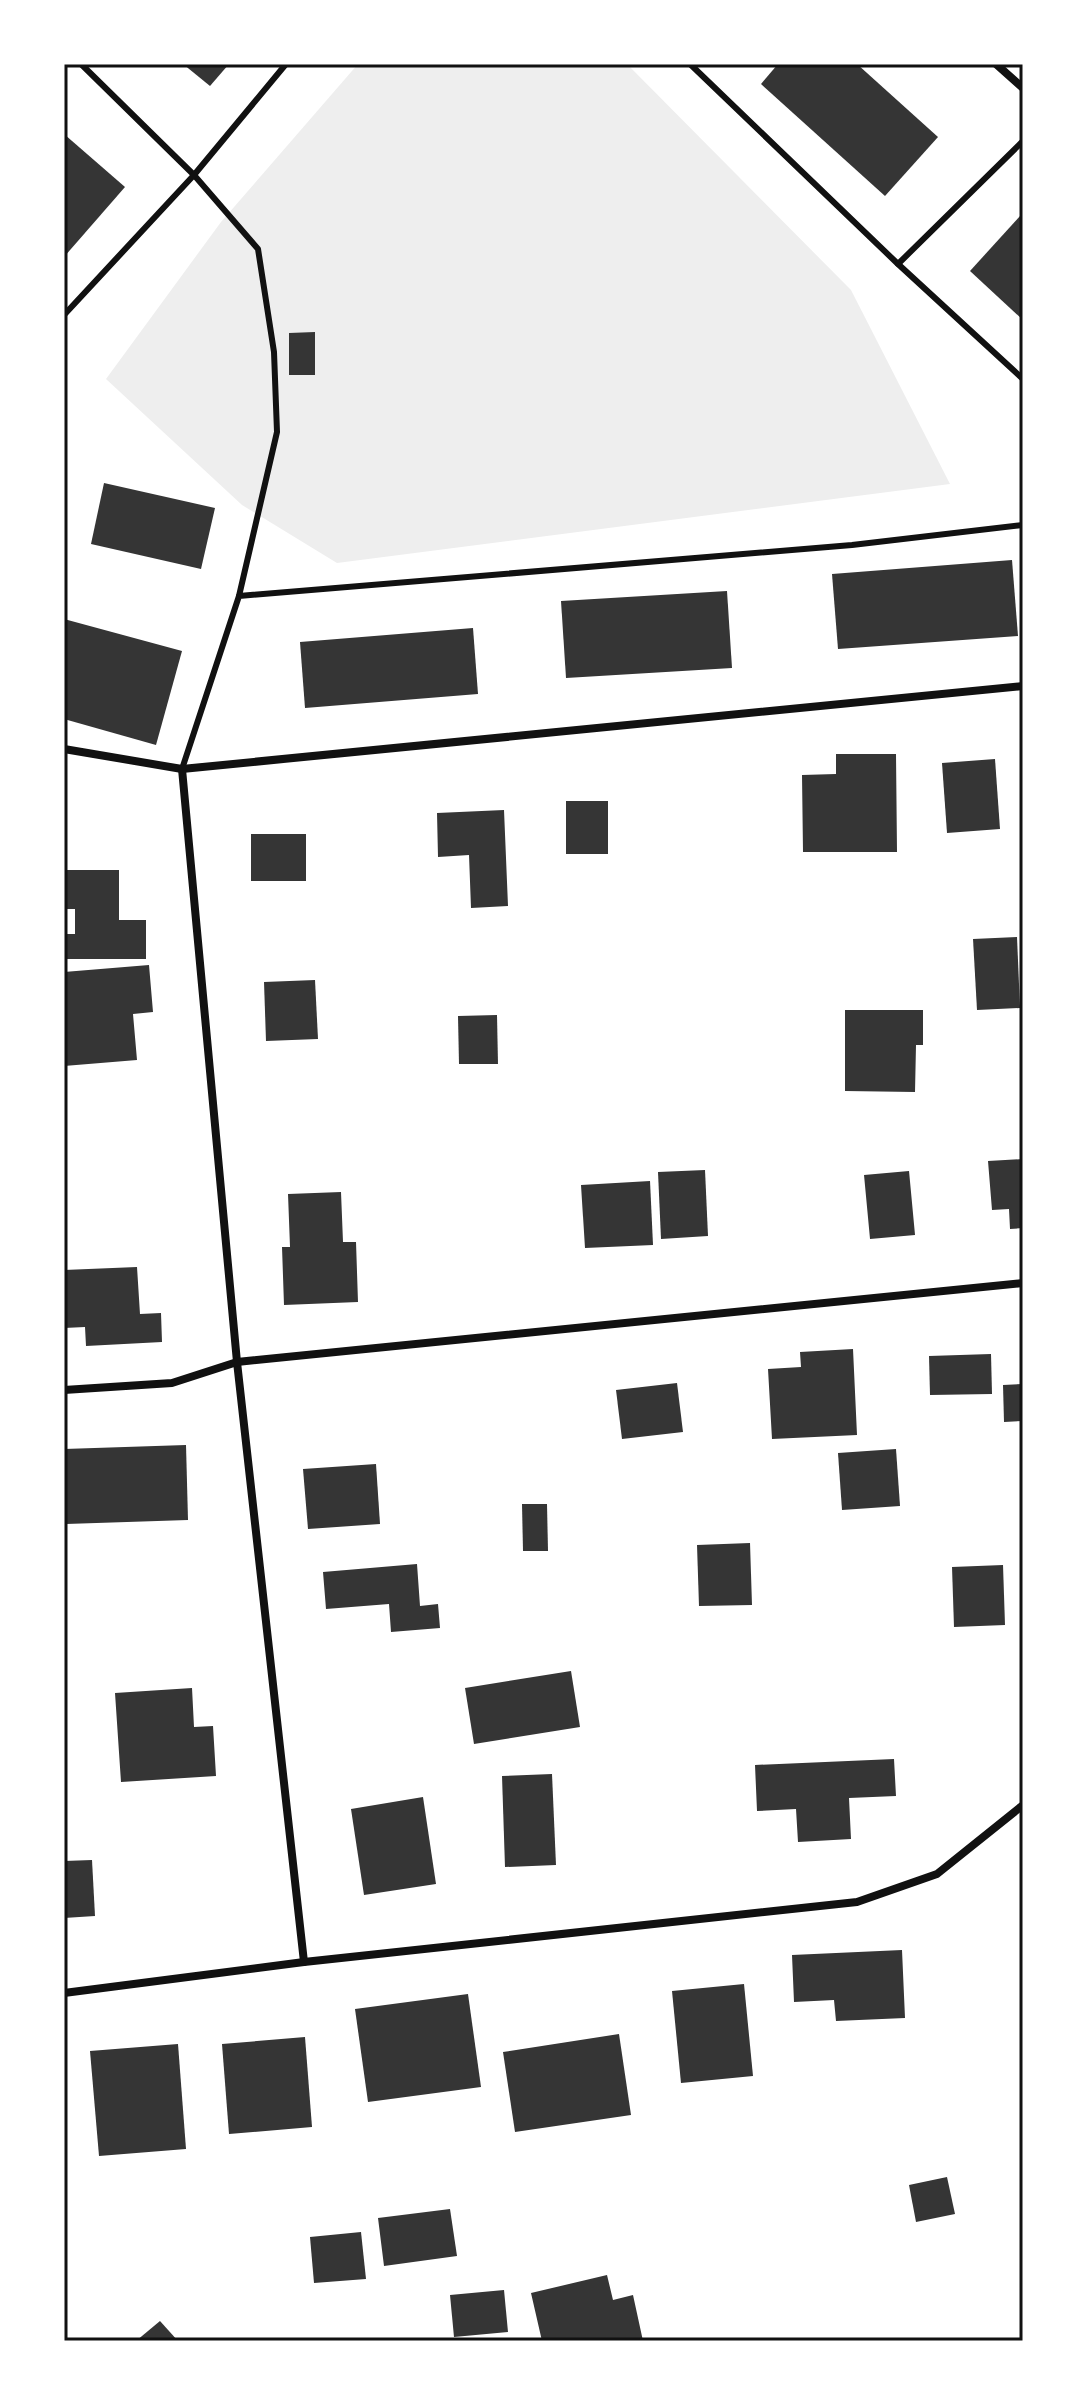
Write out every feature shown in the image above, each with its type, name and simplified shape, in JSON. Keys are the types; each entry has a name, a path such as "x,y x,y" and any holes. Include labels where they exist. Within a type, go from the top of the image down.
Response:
{"street":[{"path":"996,64 1023,88"},
{"path":"64,749 182,769 1023,686"},
{"path":"182,769 237,1362 304,1962"},
{"path":"64,1390 172,1383 237,1362 1023,1283"},
{"path":"64,1993 304,1962 857,1902 937,1874 1023,1805"}],"lane":[{"path":"81,64 194,175 258,249 274,352 277,432 239,596 182,769"},
{"path":"64,315 194,175 286,64"},
{"path":"690,64 1023,379"},
{"path":"898,264 1023,141"},
{"path":"239,596 852,545 1023,525"}],"shaded area":[{"path":"358,64 627,64 851,290 950,484 337,563 242,505 106,379 221,222"}],"building":[{"path":"183,64 229,64 210,86"},
{"path":"778,64 857,64 938,137 885,196 761,84"},
{"path":"64,134 125,187 64,257"},
{"path":"1020,216 1023,218 1023,320 970,271"},
{"path":"315,332 315,375 289,375 289,333"},
{"path":"104,483 215,508 201,569 91,544"},
{"path":"1012,560 1018,636 838,649 832,574"},
{"path":"727,591 732,668 566,678 561,601"},
{"path":"64,619 182,651 156,745 64,719"},
{"path":"473,628 478,694 305,708 300,642"},
{"path":"836,754 896,754 897,852 803,852 802,775 836,774"},
{"path":"995,759 1000,829 947,833 942,763"},
{"path":"566,801 608,801 608,854 566,854"},
{"path":"504,810 508,906 471,908 469,855 438,857 437,813"},
{"path":"251,834 306,834 306,881 251,881"},
{"path":"67,870 119,870 119,920 146,920 146,959 64,959 64,934 75,934 75,909 67,909"},
{"path":"1017,937 1020,1008 977,1010 973,939"},
{"path":"149,965 153,1012 133,1014 137,1060 64,1066 64,972"},
{"path":"315,980 318,1039 266,1041 264,982"},
{"path":"845,1010 923,1010 923,1045 916,1045 915,1092 845,1091"},
{"path":"497,1015 498,1064 459,1064 458,1016"},
{"path":"1023,1159 1023,1228 1010,1229 1009,1209 992,1210 988,1161"},
{"path":"705,1170 708,1236 661,1239 658,1172"},
{"path":"909,1171 915,1235 870,1239 864,1175"},
{"path":"650,1181 653,1245 585,1248 581,1185"},
{"path":"341,1192 343,1242 356,1242 358,1302 284,1305 282,1247 290,1247 288,1194"},
{"path":"137,1267 140,1314 161,1313 162,1342 86,1346 85,1327 64,1328 64,1270"},
{"path":"853,1349 857,1435 772,1439 768,1369 801,1367 800,1352"},
{"path":"991,1354 992,1394 930,1395 929,1356"},
{"path":"677,1383 683,1432 622,1439 616,1390"},
{"path":"1023,1384 1023,1421 1004,1422 1003,1385"},
{"path":"186,1445 188,1520 66,1524 64,1449"},
{"path":"896,1449 900,1506 842,1510 838,1453"},
{"path":"376,1464 380,1524 308,1529 303,1469"},
{"path":"522,1504 547,1504 548,1551 523,1551"},
{"path":"750,1543 752,1605 699,1606 697,1545"},
{"path":"417,1564 420,1606 438,1604 440,1628 391,1632 389,1604 326,1609 323,1572"},
{"path":"1003,1565 1005,1625 954,1627 952,1567"},
{"path":"571,1671 580,1727 474,1744 465,1688"},
{"path":"192,1688 194,1727 213,1726 216,1776 121,1782 115,1693"},
{"path":"894,1759 896,1796 849,1798 851,1839 798,1842 796,1809 757,1811 755,1765"},
{"path":"552,1774 556,1865 505,1867 502,1776"},
{"path":"423,1797 436,1884 364,1895 351,1809"},
{"path":"92,1860 95,1916 64,1918 64,1861"},
{"path":"902,1950 905,2018 836,2021 834,2000 794,2002 792,1955"},
{"path":"744,1984 753,2076 681,2083 672,1991"},
{"path":"468,1994 481,2087 368,2102 355,2009"},
{"path":"619,2034 631,2115 515,2132 503,2052"},
{"path":"305,2037 312,2127 229,2134 222,2044"},
{"path":"178,2044 186,2149 99,2156 90,2051"},
{"path":"947,2177 955,2214 916,2222 909,2185"},
{"path":"450,2209 457,2256 384,2266 378,2218"},
{"path":"361,2232 366,2279 314,2283 310,2237"},
{"path":"607,2275 613,2300 633,2295 643,2341 557,2341 557,2338 542,2341 531,2293"},
{"path":"504,2290 508,2332 454,2337 450,2295"},
{"path":"160,2321 178,2341 136,2341"}]}
